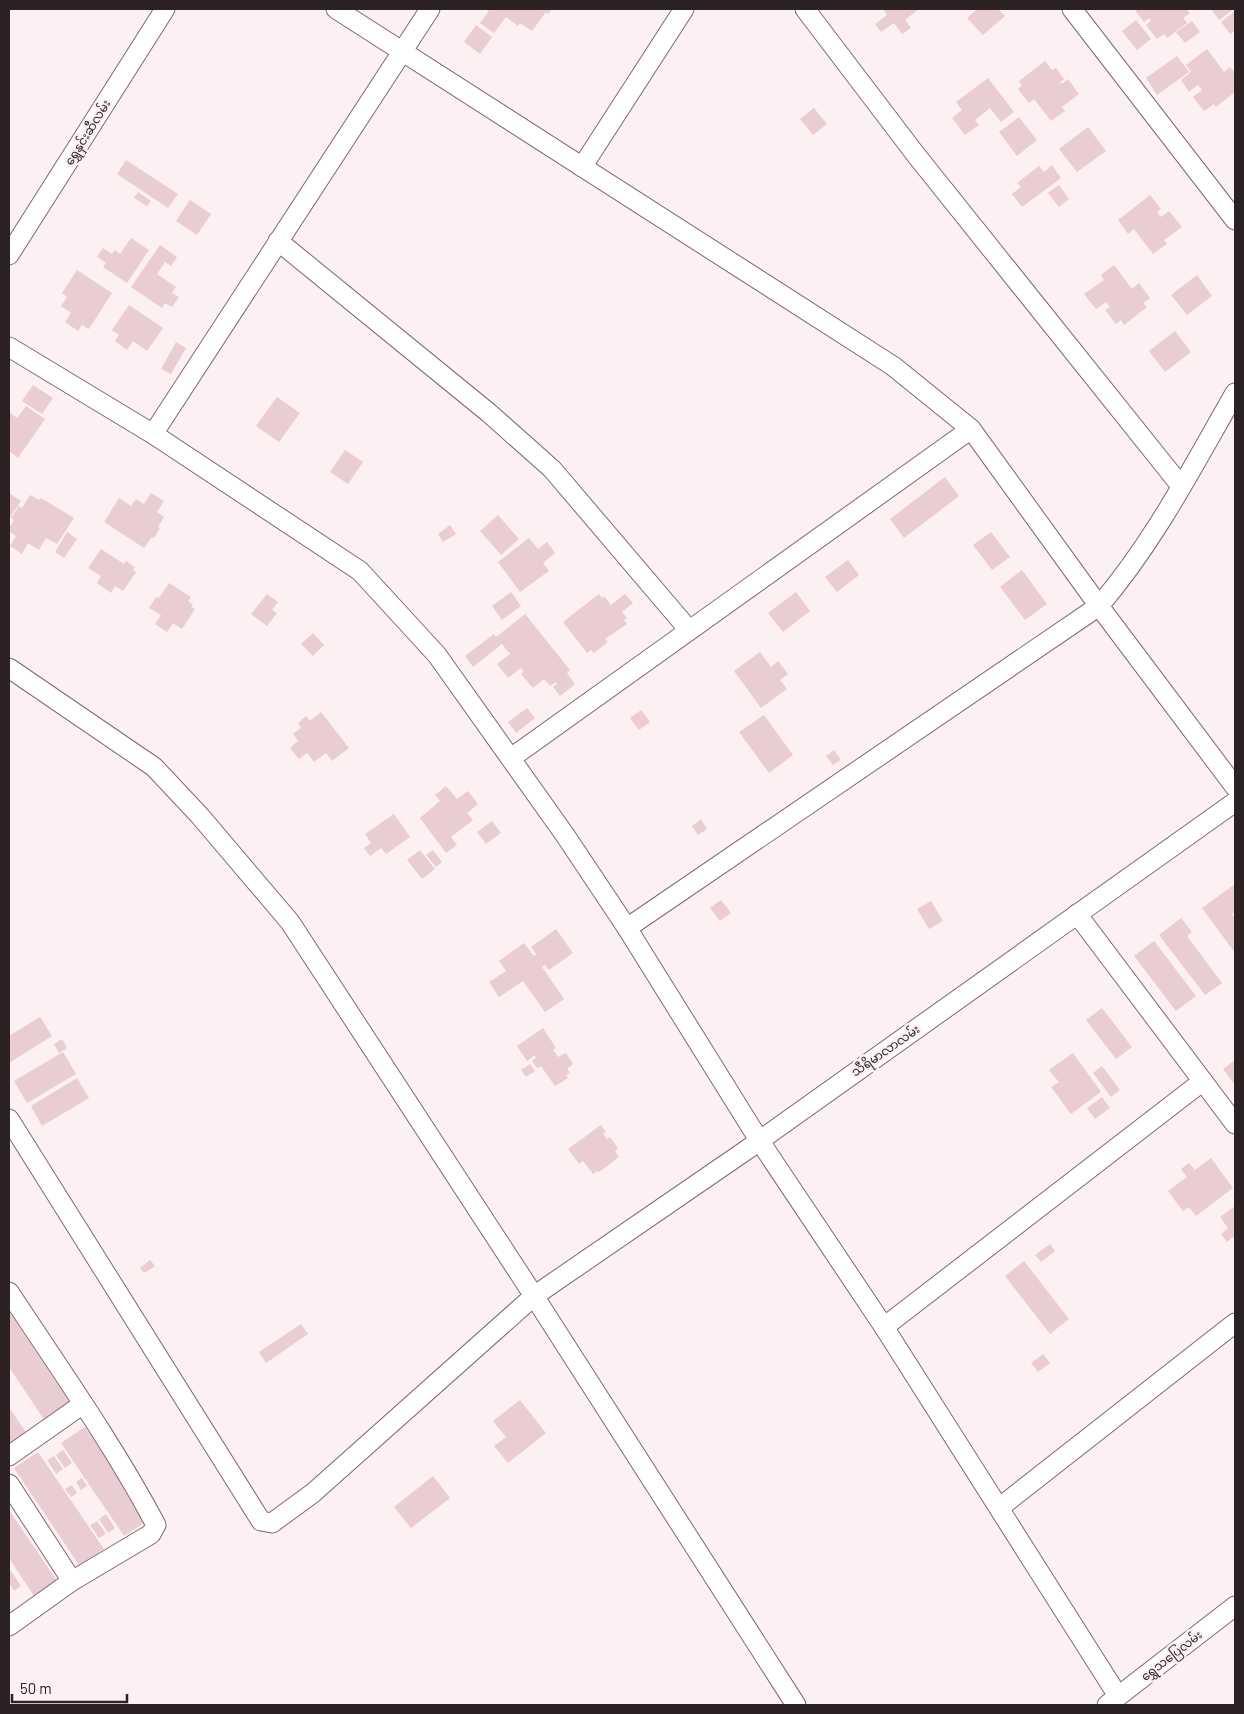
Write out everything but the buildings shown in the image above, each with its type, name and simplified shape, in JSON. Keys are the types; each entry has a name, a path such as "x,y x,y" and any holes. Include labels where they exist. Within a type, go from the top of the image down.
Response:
{"street":[{"name":"ရွှေနှင်းဆီလမ်း","path":"9,255 165,9"},
{"path":"336,9 892,366 972,429 1098,606 1235,787"},
{"path":"153,434 430,9"},
{"path":"582,168 684,9"},
{"path":"805,9 916,155 1181,486"},
{"path":"1072,9 1235,220"},
{"path":"278,242 489,412 552,469 689,630"},
{"path":"9,347 153,434 360,571 437,655 566,835 759,1140 884,1327 999,1508 1112,1701"},
{"path":"626,928 1098,606 1121,580 1148,542 1235,393"},
{"path":"511,758 972,429"},
{"path":"9,668 154,767 200,816 290,922 534,1296 796,1705"},
{"name":"သီရိမာလာလမ်း","path":"11,1127 261,1521 272,1523 313,1493 534,1296 745,1151 1235,802"},
{"path":"1077,914 1235,1124"},
{"path":"884,1327 1203,1081"},
{"path":"9,1293 83,1404 142,1498 156,1525 151,1534 72,1581 9,1626"},
{"path":"999,1508 1235,1323"},
{"path":"9,1456 83,1404"},
{"path":"9,1484 72,1581"},
{"name":"ရွှေသပြေလမ်း","path":"1112,1701 1235,1606"}]}
